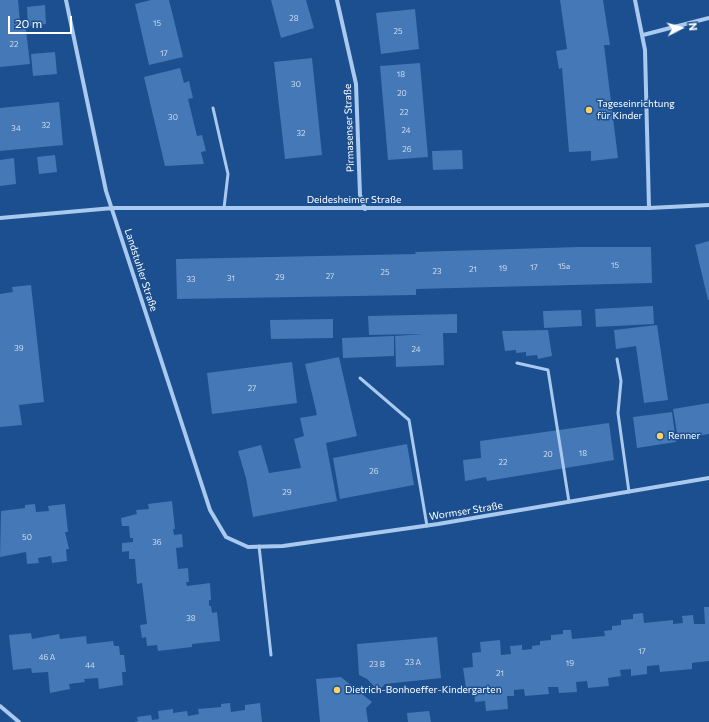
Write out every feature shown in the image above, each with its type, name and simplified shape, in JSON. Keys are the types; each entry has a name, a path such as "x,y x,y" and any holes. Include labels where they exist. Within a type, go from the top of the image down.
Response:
{"street":[{"name":"Landstuhler Straße","path":"66,0 106,191 113,208 210,510 226,537"},
{"name":"Pirmasenser Straße","path":"337,0 356,84 360,195 365,209"},
{"path":"635,0 643,36 649,208"},
{"path":"643,36 709,18"},
{"name":"Deidesheimer Straße","path":"0,218 113,208 649,208 709,205"},
{"name":"Wormser Straße","path":"226,537 248,546 283,546 426,526 709,478"},
{"path":"0,706 19,722"}],"lane":[{"path":"213,108 228,174 224,208"},
{"path":"617,359 621,381 618,413 629,492"},
{"path":"517,363 548,370 569,502"},
{"path":"360,378 409,420 426,526"},
{"path":"259,546 271,655"}],"building":[{"path":"0,0 18,0 20,22 25,21 30,64 0,67"},
{"path":"151,0 169,0 183,57 149,65 135,4"},
{"path":"271,0 306,0 314,28 281,38"},
{"name":"Tageseinrichtung für Kinder","path":"560,0 603,0 610,45 604,45 618,158 591,161 591,151 569,152 562,68 559,69 556,51 567,49"},
{"path":"45,5 46,24 28,26 27,7"},
{"path":"415,9 419,49 381,54 376,13"},
{"path":"55,52 57,74 33,76 31,54"},
{"path":"312,58 322,155 285,159 274,62"},
{"path":"420,63 428,157 388,160 380,66"},
{"path":"180,68 184,83 189,81 193,98 188,99 197,136 202,135 206,151 201,152 204,164 165,166 144,77"},
{"path":"59,102 63,145 0,151 0,108"},
{"path":"462,150 463,169 433,170 432,151"},
{"path":"55,155 57,172 39,174 37,157"},
{"path":"14,158 16,184 0,186 0,160"},
{"path":"709,241 709,300 708,300 695,245"},
{"path":"579,247 651,247 652,283 416,289 416,295 177,299 176,259 416,254 415,252"},
{"path":"31,285 44,402 19,405 22,425 0,427 0,294 13,292 12,287"},
{"path":"653,306 654,324 596,327 595,309"},
{"path":"581,310 582,326 544,328 543,311"},
{"path":"457,314 457,333 443,333 444,365 396,367 395,336 423,334 369,335 368,316"},
{"path":"333,319 333,338 271,339 270,320"},
{"path":"657,325 668,400 644,403 636,346 616,349 614,330"},
{"path":"548,330 552,356 538,359 537,355 526,356 526,352 516,353 516,350 505,351 502,331"},
{"path":"394,336 394,356 343,358 342,338"},
{"path":"339,357 357,436 326,443 337,501 253,517 246,478 238,451 261,445 269,473 301,468 294,439 304,436 300,418 317,415 305,364"},
{"path":"292,362 297,403 212,414 207,373"},
{"path":"709,403 709,434 678,439 673,409"},
{"path":"672,412 676,442 637,448 633,417"},
{"path":"609,423 614,460 487,481 486,477 465,481 463,460 481,458 480,441"},
{"path":"407,444 414,485 340,499 333,458"},
{"path":"172,501 175,529 173,529 174,535 182,534 183,547 176,548 178,569 188,568 189,582 186,582 187,586 210,583 211,600 209,600 209,606 211,606 212,613 217,612 220,641 192,644 192,647 158,651 157,645 147,646 146,637 142,638 140,625 147,624 142,583 137,584 135,559 129,559 129,551 122,552 122,543 133,542 133,538 130,538 129,526 122,526 121,518 137,514 136,510 149,509 148,504"},
{"path":"35,504 36,512 49,511 48,506 65,504 68,532 65,532 69,549 66,549 67,561 52,563 51,556 38,558 39,563 27,564 26,552 0,557 1,511 25,508 25,505"},
{"path":"704,607 709,607 709,661 692,663 692,669 660,672 659,665 647,666 647,674 631,676 631,669 620,670 621,676 608,678 609,686 588,688 587,681 576,682 577,692 559,693 558,687 548,687 549,694 525,696 524,689 514,690 514,696 507,696 508,709 486,711 485,701 475,702 474,687 466,688 463,668 473,667 472,653 481,652 480,642 500,640 501,655 511,654 510,646 522,645 522,650 532,649 532,646 540,645 540,641 551,640 551,635 563,634 563,630 571,630 572,639 605,636 604,631 612,630 612,626 621,625 621,620 633,619 633,614 643,613 644,623 673,620 673,624 683,623 682,616 693,615 694,624 705,624"},
{"path":"31,633 32,639 59,634 60,639 86,636 87,644 113,641 114,646 119,646 120,655 124,655 126,672 122,672 123,685 99,689 98,678 84,679 85,682 69,684 70,689 50,693 48,672 32,673 31,668 13,670 9,635"},
{"path":"437,637 441,678 385,684 379,691 367,679 359,675 357,644"},
{"name":"Dietrich-Bonhoeffer-Kindergarten","path":"341,677 372,702 366,708 368,722 320,722 316,679"},
{"path":"230,703 231,712 245,710 245,705 260,703 262,722 134,722 138,721 137,717 151,715 152,720 159,719 158,711 173,709 173,713 187,711 188,716 199,714 198,709 221,707 221,704"},
{"path":"429,711 431,722 408,722 407,713"}],"place":[{"name":"Tageseinrichtung für Kinder","path":"589,110"},
{"name":"Renner","path":"660,436"},
{"name":"Dietrich-Bonhoeffer-Kindergarten","path":"337,690"}]}
